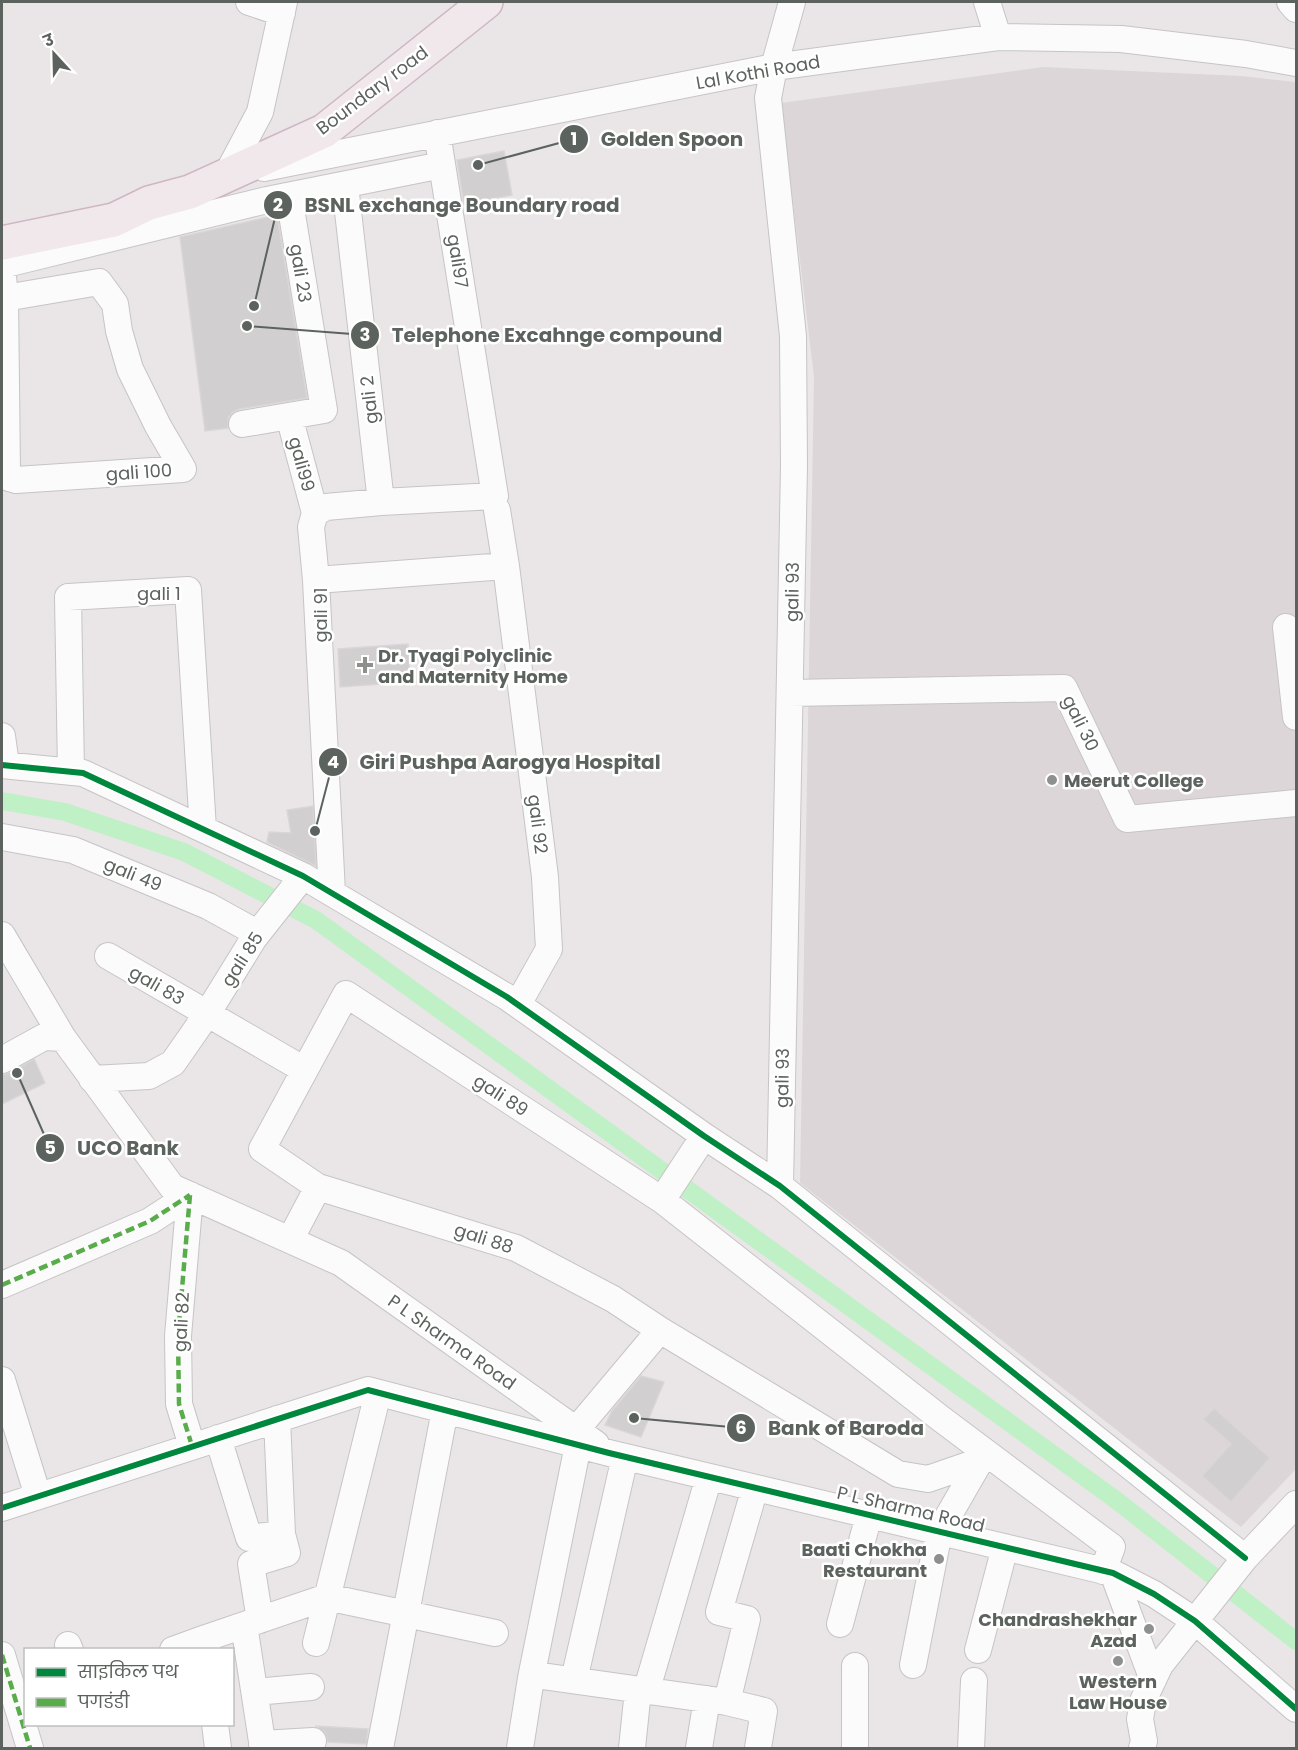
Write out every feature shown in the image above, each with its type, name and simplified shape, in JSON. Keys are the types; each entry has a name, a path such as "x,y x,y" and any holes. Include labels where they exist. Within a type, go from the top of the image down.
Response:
{"main road":[{"name":"Boundary road","path":"2,243 114,220 149,203 190,192 324,131 486,2"},
{"name":"Boundary road","path":"2,223 118,196 149,203"}],"street":[{"path":"226,176 260,112 283,7 249,2"},
{"name":"gali 93","path":"780,1186 794,466 794,336 768,98 792,2"},
{"path":"987,2 998,37"},
{"path":"1290,2 1296,9"},
{"name":"Lal Kothi Road","path":"226,176 774,67 998,37 1121,39 1246,54 1296,63"},
{"name":"gali97","path":"437,134 496,503"},
{"path":"2,265 289,196 442,165"},
{"name":"gali 2","path":"345,184 381,502"},
{"name":"gali 23","path":"242,424 324,410 289,196"},
{"name":"gali 100","path":"2,265 5,298 7,471 9,478 16,480 183,469 158,426 130,369 118,331 115,304 99,282 5,298"},
{"name":"gali99","path":"289,416 313,520 316,580"},
{"path":"313,520 326,507 381,502 496,503 506,566"},
{"name":"gali 91","path":"332,893 316,580 506,566"},
{"name":"gali 92","path":"506,566 544,877 549,949 518,1004"},
{"name":"gali 1","path":"71,772 68,597 188,590 203,829"},
{"path":"1286,627 1296,717"},
{"name":"gali 30","path":"789,693 1064,688 1127,819 1296,803"},
{"path":"2,736 4,765 83,773 332,893 518,1004 704,1137 780,1186 1239,1565"},
{"name":"gali 49","path":"2,837 73,850 208,906 258,933"},
{"name":"gali 85","path":"92,1079 149,1076 173,1062 207,1014 258,933 301,878"},
{"name":"P L Sharma Road","path":"2,935 63,1038 172,1187 341,1263 577,1438"},
{"name":"gali 83","path":"108,956 296,1065 306,1067"},
{"name":"gali 89","path":"306,1067 346,994 662,1200"},
{"path":"2,1060 44,1037 63,1038"},
{"name":"gali 88","path":"306,1067 261,1149 318,1187 516,1248 613,1299 660,1330 898,1474 928,1479 980,1461 939,1532"},
{"path":"704,1137 662,1200 940,1418 1112,1547 1108,1572 1153,1680"},
{"path":"290,1240 318,1187"},
{"path":"2,1285 150,1221 190,1195"},
{"name":"gali 82","path":"190,1195 178,1336 179,1404 192,1446"},
{"path":"520,1749 531,1678 577,1438 660,1330"},
{"path":"2,1380 38,1496"},
{"path":"2,1508 368,1390 378,1393 316,1643"},
{"name":"P L Sharma Road","path":"378,1393 445,1410 577,1438 617,1455 1108,1572 1154,1594 1195,1621 1296,1709"},
{"path":"380,1749 445,1410"},
{"path":"277,1419 282,1534 287,1553 251,1564 255,1692 263,1746 313,1741"},
{"path":"218,1438 249,1538 282,1534"},
{"path":"574,1680 617,1455"},
{"path":"632,1749 642,1691 709,1477"},
{"path":"699,1749 747,1619 719,1612 755,1488"},
{"path":"1140,1741 1143,1701 1160,1665 1239,1565 1296,1504"},
{"path":"840,1624 869,1515"},
{"path":"913,1665 939,1532"},
{"path":"978,1650 1005,1547"},
{"path":"184,1648 207,1644 252,1622 327,1597 495,1633"},
{"path":"2,1655 10,1711 30,1749"},
{"path":"855,1666 855,1749"},
{"path":"531,1678 542,1676 574,1680 717,1701 764,1711 758,1749"},
{"path":"971,1749 974,1681"},
{"path":"255,1692 311,1687"},
{"path":"215,1726 218,1749"}],"shaded area":[{"name":"Meerut College","path":"1043,67 1241,76 1296,82 1296,1469 1241,1527 800,1183 814,377 781,103"}],"building":[{"path":"504,151 512,195 464,204 457,160"},
{"path":"277,215 307,398 239,409 228,418 228,428 205,431 180,237"},
{"path":"408,644 410,682 340,687 338,649"},
{"path":"313,806 316,866 267,842 269,832 291,833 287,810"},
{"path":"34,1059 45,1083 2,1104 2,1075"},
{"path":"641,1376 664,1382 641,1437 605,1425 612,1411"},
{"path":"1214,1408 1270,1458 1231,1502 1202,1476 1231,1444 1203,1419"},
{"path":"316,1727 368,1729 366,1744 328,1742 325,1732"}],"waterway":[{"path":"2,801 65,812 184,852 316,920 1116,1500 1296,1641"}],"marked path":[{"path":"190,1195 178,1336 179,1404 192,1446"},
{"path":"2,1285 150,1221 190,1195"},
{"path":"2,1655 30,1748"}],"cycle path":[{"path":"2,765 83,773 303,876 507,997 704,1136 780,1186 1245,1558"},
{"path":"2,1508 368,1390 609,1453 1113,1573 1154,1594 1195,1621 1296,1709"}],"place":[{"name":"Golden Spoon","path":"478,165"},
{"name":"BSNL exchange Boundary road","path":"254,306"},
{"name":"Telephone Excahnge compound","path":"247,326"},
{"name":"Dr. Tyagi Polyclinic and Maternity Home","path":"365,665"},
{"name":"Meerut College","path":"1052,780"},
{"name":"Giri Pushpa Aarogya Hospital","path":"315,831"},
{"name":"UCO Bank","path":"17,1073"},
{"name":"Bank of Baroda","path":"634,1418"},
{"name":"Baati Chokha Restaurant","path":"939,1559"},
{"name":"Chandrashekhar Azad","path":"1149,1629"},
{"name":"Western Law House","path":"1118,1661"}]}
